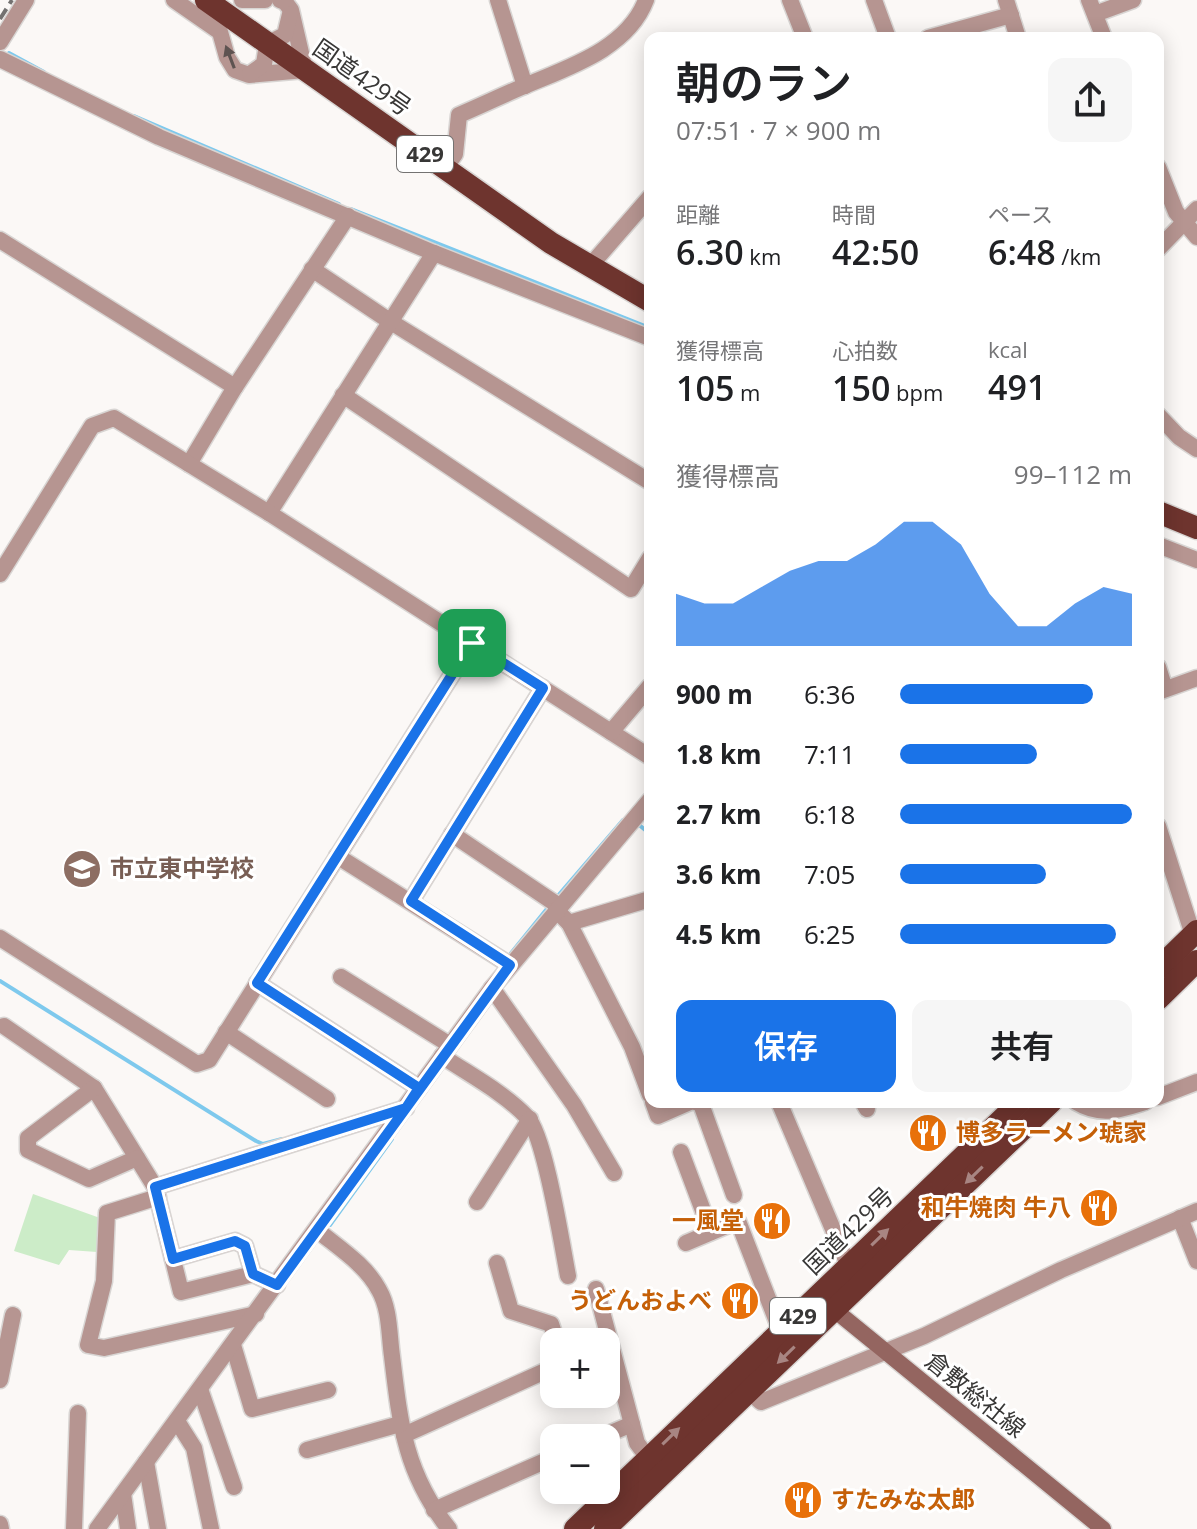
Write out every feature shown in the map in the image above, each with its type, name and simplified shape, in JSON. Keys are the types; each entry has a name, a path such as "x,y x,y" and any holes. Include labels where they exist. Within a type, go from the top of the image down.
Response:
{"highway":[{"name":"国道429号","path":"206,0 551,243 644,298"},
{"path":"1164,514 1197,528"},
{"path":"1164,963 1195,933"},
{"path":"1164,993 1197,961"},
{"name":"国道429号","path":"575,1529 648,1458 741,1384 781,1332 826,1303 849,1267 1014,1108"},
{"name":"国道429号","path":"605,1529 741,1384 826,1303 1044,1108"}],"main road":[{"name":"倉敷総社線","path":"826,1303 1103,1529"}],"street":[{"path":"0,42 26,0"},
{"path":"174,0 220,32 227,57 235,70 249,75 305,70 285,5"},
{"path":"242,0 265,0"},
{"path":"498,0 525,86"},
{"path":"445,168 455,154 459,115 574,66 612,43 630,25 646,0"},
{"path":"790,0 803,32"},
{"path":"874,0 886,32"},
{"path":"1102,32 1092,7 1133,0"},
{"path":"249,75 264,64 267,44 285,35 289,26 285,5"},
{"path":"944,32 1009,7 1016,32"},
{"path":"0,59 159,137 434,253 644,336"},
{"path":"1164,182 1176,212 1197,237"},
{"path":"590,266 644,204"},
{"path":"1164,243 1197,209"},
{"path":"189,464 235,387 348,216"},
{"path":"0,240 235,387"},
{"path":"269,513 434,253"},
{"path":"312,269 391,322 644,478"},
{"path":"343,395 631,589 644,568"},
{"path":"0,574 92,426 114,418 269,513 644,753"},
{"path":"1164,421 1197,449"},
{"path":"1164,547 1197,560"},
{"path":"0,938 197,1064 209,1060 472,643"},
{"path":"1164,682 1197,678"},
{"path":"411,901 543,688"},
{"path":"611,732 644,693"},
{"path":"97,1529 406,1108 416,1086 447,1051 492,988 506,962 644,807"},
{"path":"452,834 555,905 569,923 644,1069"},
{"path":"1164,843 1195,933"},
{"path":"337,856 506,962"},
{"path":"569,923 644,901"},
{"path":"341,977 447,1051 530,1119 542,1149 568,1276"},
{"path":"257,983 416,1086"},
{"path":"492,988 574,1105 614,1173"},
{"path":"4,1026 94,1088 156,1192 181,1292 253,1274 277,1285"},
{"path":"226,1032 327,1099"},
{"path":"1164,1095 1197,1082"},
{"path":"94,1088 28,1138 28,1150 89,1179 137,1158"},
{"path":"256,1314 104,1348 88,1345 104,1281 107,1213 156,1192 406,1108"},
{"path":"655,1108 658,1116 679,1108"},
{"path":"702,1108 734,1195"},
{"path":"782,1108 849,1267"},
{"path":"1087,1108 1108,1111 1120,1108"},
{"path":"477,1202 530,1119"},
{"path":"681,1152 711,1232"},
{"path":"741,1384 761,1402 924,1336 1061,1270 1197,1211"},
{"path":"1180,1218 1197,1261"},
{"path":"686,1243 738,1221 781,1332"},
{"path":"317,1230 369,1273 381,1292 387,1314 402,1430 413,1470 434,1510 449,1529"},
{"path":"173,1259 235,1241 245,1246 253,1274"},
{"path":"497,1263 511,1311 551,1324 552,1328"},
{"path":"596,1289 637,1443 648,1458"},
{"path":"0,1380 13,1315"},
{"path":"233,1345 252,1409 328,1390"},
{"path":"307,1450 402,1430 540,1373"},
{"path":"200,1389 234,1487"},
{"path":"74,1529 78,1413"},
{"path":"177,1421 194,1448 211,1529"},
{"path":"620,1429 632,1424"},
{"path":"146,1462 158,1529"},
{"path":"434,1510 540,1463"},
{"path":"123,1494 128,1529"}],"green space":[{"path":"33,1194 100,1218 97,1252 69,1250 59,1265 14,1251"}],"waterway":[{"path":"9,53 44,72"},
{"path":"134,116 339,204"},
{"path":"351,209 644,326"},
{"path":"556,898 623,820"},
{"path":"638,824 644,829"},
{"path":"508,957 550,905"},
{"path":"0,981 256,1141 263,1144 282,1139"},
{"path":"330,1225 392,1139"}],"railway":[{"path":"0,19 12,0"}],"place":[{"name":"市立東中学校","path":"82,869"},
{"name":"博多ラーメン琥家","path":"928,1133"},
{"name":"和牛焼肉 牛八","path":"1099,1208"},
{"name":"一風堂","path":"772,1221"},
{"name":"うどんおよべ","path":"740,1301"},
{"name":"すたみな太郎","path":"803,1500"}],"route":[{"path":"472,643 257,983 419,1088 406,1108 277,1285 253,1274 245,1246 235,1241 173,1259 155,1187 406,1108 510,965 411,901 543,688 472,643"}]}
